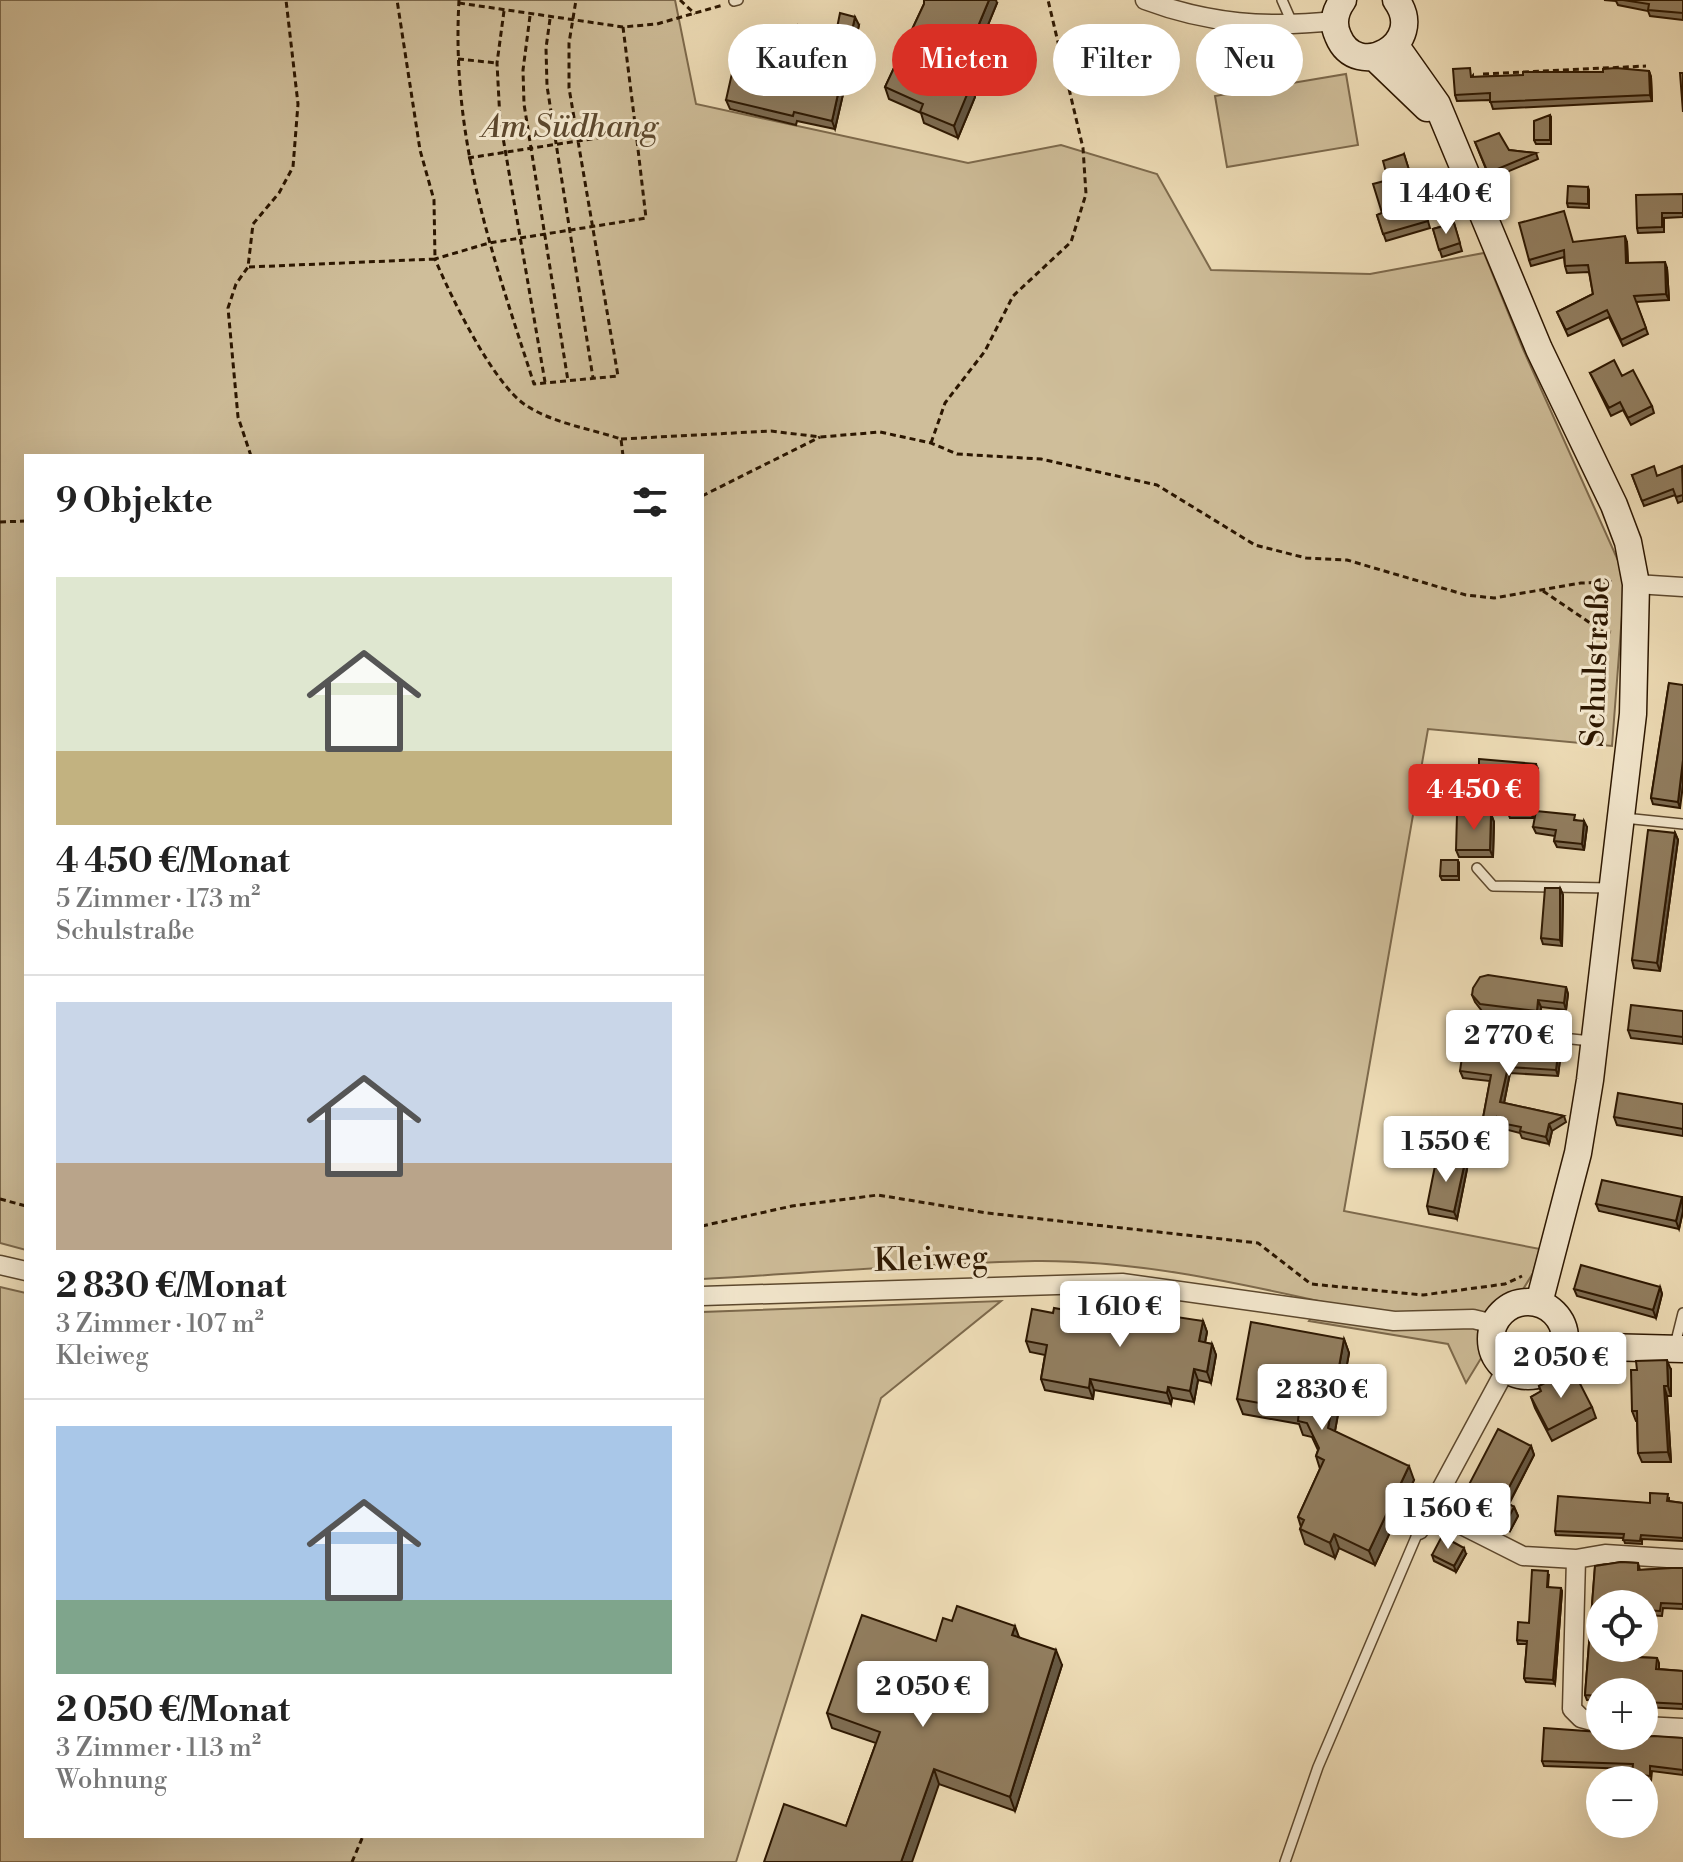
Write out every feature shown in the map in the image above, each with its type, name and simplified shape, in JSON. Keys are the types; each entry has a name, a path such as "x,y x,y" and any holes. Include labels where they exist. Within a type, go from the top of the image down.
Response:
{"main road":[{"path":"1386,52 1405,27 1396,0"},
{"name":"Schulstraße","path":"1339,10 1342,44 1351,53 1386,52 1446,130 1539,349 1614,505 1628,542 1636,584 1633,714 1595,1042 1578,1153 1542,1292"},
{"path":"1542,1292 1562,1325 1564,1346 1561,1356 1545,1372 1524,1376 1506,1369 1492,1346 1494,1324 1499,1315 1517,1303 1542,1292"},
{"path":"1564,1346 1679,1349"}],"street":[{"path":"1145,0 1215,21 1243,24"},
{"path":"1296,24 1339,10"},
{"path":"1636,584 1683,587"},
{"path":"0,1265 24,1271"},
{"name":"Kleiweg","path":"704,1296 1122,1283 1394,1321 1473,1319 1494,1324"},
{"path":"1419,1530 1506,1369"},
{"path":"1430,1509 1523,1556 1576,1559 1605,1554 1683,1559"},
{"path":"1576,1559 1572,1709 1586,1719"},
{"path":"1658,1727 1683,1728"}],"lane":[{"path":"1282,0 1293,24"},
{"path":"1620,818 1683,824"},
{"path":"1477,868 1493,886 1612,888"},
{"path":"1487,1030 1595,1042"},
{"path":"1679,1349 1683,1313"},
{"path":"1285,1862 1318,1767 1419,1530"}],"path":[{"path":"250,454 238,417 228,308 236,284 248,267 253,224 279,193 293,167 298,104 286,0"},
{"path":"397,0 420,150 434,200 435,259 454,300 515,397 539,412 621,439 771,431 820,437 880,432 931,443 957,454 1041,459 1157,485 1255,545 1306,558 1347,560 1466,595 1494,598 1581,583 1636,584"},
{"path":"576,0 572,22 568,77 618,376 534,384 489,243 468,158 458,59 459,2 530,16 572,22 623,27 657,24 736,1"},
{"path":"680,0 695,14"},
{"path":"931,443 945,403 985,351 1013,296 1071,242 1086,194 1083,148 1048,0"},
{"path":"504,11 497,63 505,152 546,383"},
{"path":"530,16 523,70 530,148 568,381"},
{"path":"550,19 546,68 555,145 593,378"},
{"path":"248,267 435,259 489,243 646,218 623,27"},
{"path":"458,59 497,63"},
{"path":"1483,74 1646,66"},
{"path":"468,158 636,132"},
{"path":"704,495 820,437"},
{"path":"621,439 623,454"},
{"path":"0,522 24,521"},
{"path":"1543,591 1602,631 1637,636"},
{"path":"704,1226 792,1206 878,1195 987,1213 1258,1243 1311,1284 1423,1295 1505,1284 1520,1276 1542,1292"},
{"path":"0,1199 24,1205"},
{"path":"352,1862 362,1838"}],"green space":[{"name":"Am Südhang","path":"0,0 675,0 696,104 968,163 1061,145 1157,174 1211,270 1370,274 1484,253 1523,349 1625,576 1612,746 1428,729 1344,1211 1540,1249 1533,1273 1466,1383 1448,1344 1309,1321 1323,1302 1144,1268 1035,1261 704,1279 704,454 24,454 24,1249 0,1243"},
{"path":"1346,74 1358,145 1227,167 1215,96 1303,96 1303,81"},
{"path":"0,1287 24,1293 24,1838 704,1838 704,1312 1001,1301 881,1398 736,1862 0,1862"}],"building":[{"path":"924,0 989,0 979,24 915,24"},
{"path":"1623,0 1683,0 1683,13 1648,10 1649,4"},
{"path":"840,13 855,17 853,24 838,24"},
{"path":"1470,68 1471,77 1523,75 1523,72 1603,72 1603,69 1616,68 1649,71 1650,95 1490,102 1490,93 1455,95 1453,69"},
{"path":"892,72 892,90 885,87"},
{"path":"1680,73 1683,73 1683,112"},
{"path":"728,91 728,96 838,96 832,121 794,112 793,116 726,100"},
{"path":"905,96 966,96 954,126 920,112 923,104"},
{"path":"1550,115 1550,140 1534,140 1534,121"},
{"path":"1499,133 1509,150 1536,153 1488,173 1475,142"},
{"path":"1404,154 1410,173 1401,176 1410,205 1422,201 1428,221 1383,234 1377,215 1382,213 1373,184 1388,180 1383,161"},
{"path":"1568,186 1588,187 1588,204 1567,203"},
{"path":"1683,194 1683,213 1662,213 1662,227 1637,228 1636,195"},
{"path":"1564,211 1573,242 1625,236 1626,263 1665,262 1666,294 1634,296 1646,328 1621,340 1607,310 1566,330 1557,312 1593,294 1588,265 1565,266 1564,250 1529,260 1519,223"},
{"path":"1454,223 1460,243 1439,250 1433,229"},
{"path":"1614,360 1622,376 1633,370 1652,406 1628,418 1620,402 1609,408 1590,373"},
{"path":"1654,466 1657,476 1682,466 1683,495 1676,497 1673,489 1642,501 1632,475"},
{"path":"1669,683 1683,685 1683,760 1678,802 1651,798"},
{"path":"1479,759 1536,764 1531,813 1508,813 1510,784 1473,781"},
{"path":"1536,811 1575,815 1574,820 1584,821 1582,844 1554,841 1556,830 1533,827"},
{"path":"1457,814 1491,814 1490,850 1456,850"},
{"path":"1648,830 1675,833 1657,963 1632,960"},
{"path":"1441,860 1458,860 1458,876 1440,876"},
{"path":"1545,888 1560,888 1560,940 1541,938"},
{"path":"1488,975 1566,987 1564,1003 1538,1000 1537,1011 1480,1004 1472,995 1473,988 1480,977"},
{"path":"1631,1005 1683,1011 1683,1037 1628,1030"},
{"path":"1474,1032 1534,1039 1533,1051 1558,1054 1556,1070 1508,1067 1500,1102 1564,1116 1549,1124 1546,1137 1496,1122 1497,1116 1496,1121 1483,1118 1491,1075 1460,1071 1463,1050 1471,1051"},
{"path":"1618,1093 1683,1104 1683,1129 1614,1117"},
{"path":"1437,1156 1465,1162 1454,1212 1427,1206"},
{"path":"1602,1180 1682,1197 1676,1221 1596,1204"},
{"path":"1581,1265 1660,1287 1653,1310 1574,1289"},
{"path":"1111,1307 1203,1321 1199,1341 1212,1344 1207,1372 1194,1369 1190,1391 1168,1387 1167,1393 1090,1379 1089,1388 1041,1379 1047,1345 1026,1341 1032,1309 1053,1313 1054,1308 1109,1318"},
{"path":"1251,1322 1344,1339 1328,1428 1409,1466 1369,1551 1334,1534 1330,1543 1300,1529 1304,1520 1298,1517 1324,1460 1316,1456 1319,1448 1307,1423 1298,1421 1299,1410 1237,1399"},
{"path":"1667,1360 1668,1386 1664,1386 1668,1452 1638,1453 1637,1411 1632,1411 1631,1370 1637,1370 1636,1361"},
{"path":"1574,1372 1592,1407 1548,1430 1531,1397 1541,1391 1539,1386 1560,1375 1562,1379"},
{"path":"1498,1429 1531,1446 1502,1500 1514,1507 1506,1522 1462,1498"},
{"path":"1650,1493 1668,1494 1667,1501 1683,1503 1683,1538 1641,1535 1640,1541 1623,1540 1624,1534 1555,1531 1558,1496 1650,1503"},
{"path":"1442,1536 1464,1548 1454,1566 1432,1555"},
{"path":"1621,1562 1638,1563 1638,1570 1683,1568 1683,1604 1661,1603 1658,1611 1658,1590 1593,1590 1595,1566"},
{"path":"1532,1570 1548,1571 1547,1587 1561,1588 1553,1680 1524,1678 1527,1641 1517,1640 1518,1622 1529,1623"},
{"path":"957,1606 1015,1626 1012,1635 1056,1650 1010,1797 934,1769 901,1862 764,1862 784,1804 846,1826 880,1732 827,1713 862,1615 936,1641 943,1618 952,1621"},
{"path":"1588,1662 1657,1662 1656,1669 1683,1671 1683,1704 1658,1703 1658,1678 1586,1678"},
{"path":"1544,1728 1586,1731 1586,1750 1658,1750 1658,1736 1683,1738 1683,1770 1633,1764 1542,1761"}]}
